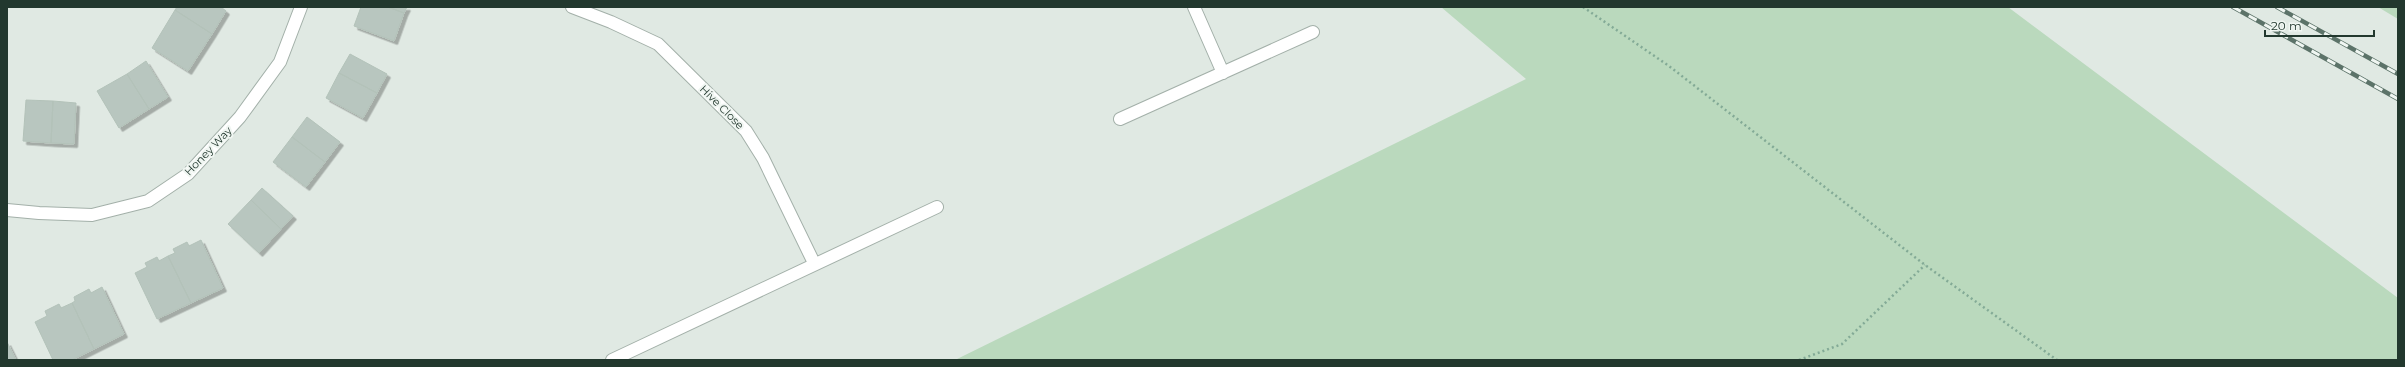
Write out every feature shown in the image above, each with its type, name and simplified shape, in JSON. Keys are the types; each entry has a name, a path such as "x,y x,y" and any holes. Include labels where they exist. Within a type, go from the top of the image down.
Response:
{"street":[{"name":"Honey Way","path":"7,210 39,214 92,215 148,201 188,174 240,117 280,62 301,7"},
{"name":"Hive Close","path":"572,7 611,22 658,44 746,131 763,158 814,263"},
{"path":"1194,7 1223,73"},
{"path":"1120,119 1313,32"},
{"path":"612,360 814,263 937,207"}],"path":[{"path":"1583,7 1669,66 1925,266 2057,360"},
{"path":"1799,360 1842,344 1925,266"}],"green space":[{"path":"1441,7 2008,7 2398,298 2398,360 955,360 1526,79"},
{"path":"2378,7 2398,7 2398,19"}],"building":[{"path":"177,7 221,7 226,11 212,34 175,10"},
{"path":"361,7 388,7 404,13 394,41 354,26"},
{"path":"388,7 407,7 404,13"},
{"path":"175,10 212,34 188,71 152,48"},
{"path":"350,54 387,74 377,93 339,73"},
{"path":"146,61 168,97 149,109 127,74"},
{"path":"339,73 377,93 363,118 326,98"},
{"path":"127,74 149,109 119,128 97,91"},
{"path":"26,100 53,101 51,143 23,141"},
{"path":"53,101 76,103 74,144 51,143"},
{"path":"307,117 340,142 325,162 292,137"},
{"path":"292,137 325,162 306,187 273,162"},
{"path":"262,188 293,216 281,229 251,200"},
{"path":"251,200 281,229 259,253 228,224"},
{"path":"201,240 223,288 191,303 168,256 175,253 173,249 187,242 189,246"},
{"path":"168,256 191,303 157,319 135,273 147,267 145,263 157,257 159,261"},
{"path":"102,287 124,334 94,349 72,303 75,301 74,297 89,289 91,293"},
{"path":"72,303 94,349 72,360 53,360 35,322 47,316 45,311 59,304 61,308"},
{"path":"7,342 16,360 7,360"}],"railway":[{"path":"2233,7 2398,99"},
{"path":"2277,7 2398,74"}]}
